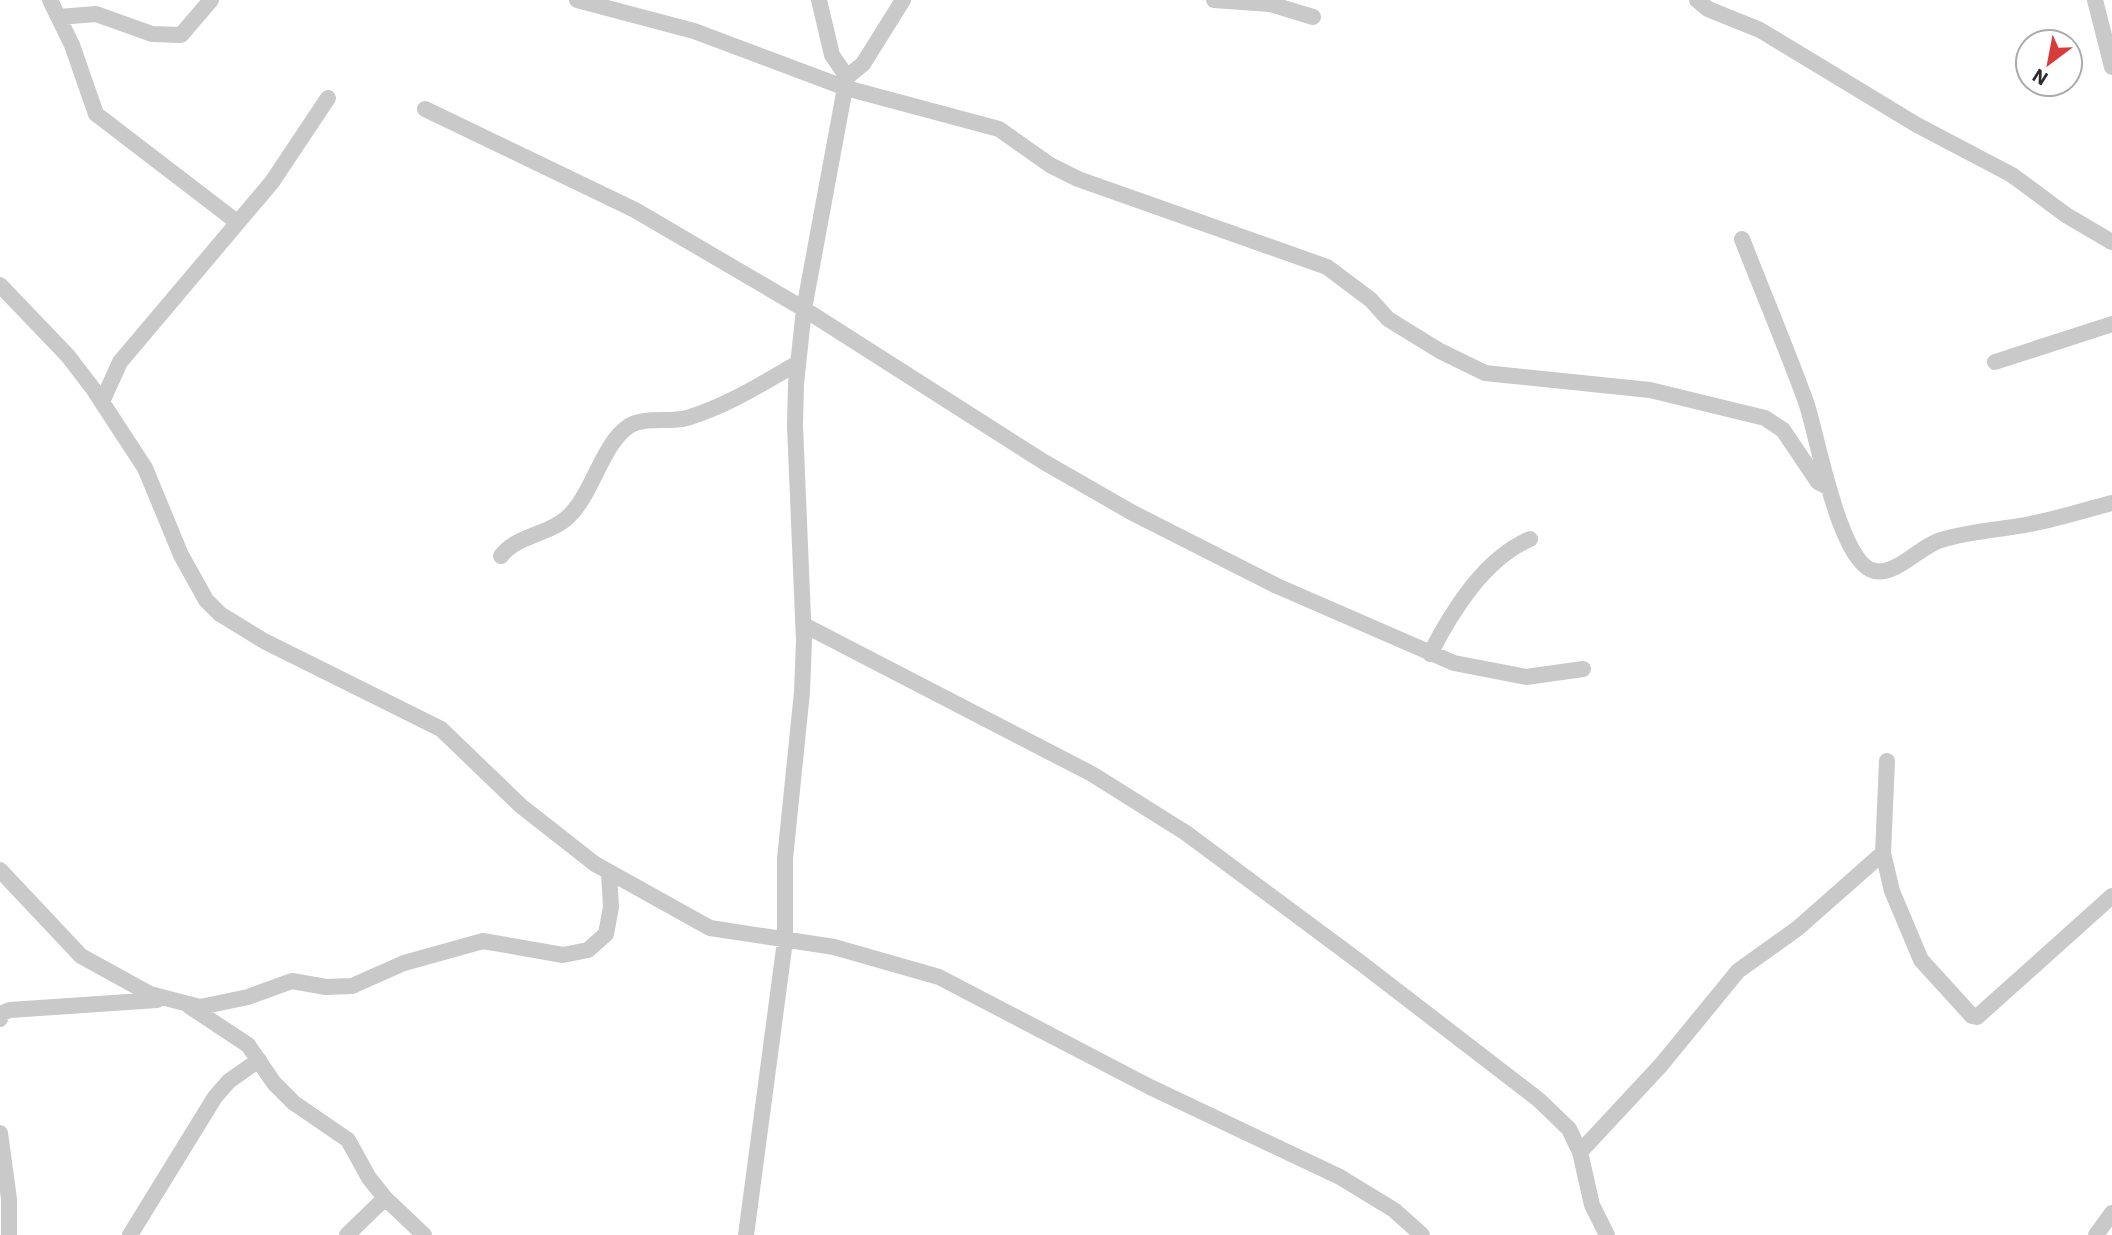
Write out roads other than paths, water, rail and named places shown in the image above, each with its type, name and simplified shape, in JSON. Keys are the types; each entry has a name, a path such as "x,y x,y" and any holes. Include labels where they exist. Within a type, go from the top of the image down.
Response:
{"street":[{"path":"50,0 72,45 96,114 237,222"},
{"path":"59,17 96,14 167,37 181,35 211,0"},
{"path":"577,0 694,31 999,130 1017,139 1049,165 1078,179 1306,258 1349,282 1388,319 1418,339 1485,373 1650,390 1765,418 1783,430 1818,482 1828,487"},
{"path":"819,0 832,55 846,82"},
{"path":"746,1235 785,941 785,859 802,692 804,625 795,426 804,310 846,82 863,64 903,0"},
{"path":"1214,0 1270,4 1312,17"},
{"path":"1698,0 1708,9 1760,30 1917,125 2012,175 2066,215 2112,242"},
{"path":"2095,0 2112,67"},
{"path":"102,402 120,362 141,333 272,182 328,98"},
{"path":"425,109 635,210 804,310 963,413 1130,512 1277,586 1430,654 1490,672 1526,677 1583,669"},
{"path":"1742,239 1807,405 1828,487 1843,528 1860,561 1870,570 1883,572 1938,541 1985,529 2027,525 2112,503"},
{"path":"0,285 68,356 102,402 145,468 195,582 220,614 264,641 441,729 521,806 609,873 710,928 844,949 939,977 1150,1087 1340,1177 1394,1210 1422,1235"},
{"path":"1994,362 2112,324"},
{"path":"501,556 509,545 542,533 569,516 618,438 630,426 648,421 686,418 709,410 798,363"},
{"path":"1430,654 1461,603 1489,568 1510,548 1530,540"},
{"path":"804,625 1092,774 1186,833 1539,1100 1569,1129 1580,1152 1592,1205 1607,1235"},
{"path":"1887,761 1883,853 1892,891 1921,960 1972,1016 1977,1017 2112,896"},
{"path":"1580,1152 1661,1065 1738,971 1798,928 1883,853"},
{"path":"0,870 81,956 150,994 187,1005 214,1007 292,981 326,987 352,986 404,963 483,941 563,955 588,950 606,934 611,907 609,873"},
{"path":"0,1019 2,1013 10,1010 167,999"},
{"path":"187,1005 248,1045 294,1103 348,1140 369,1178 385,1198 424,1235"},
{"path":"130,1235 215,1097 229,1081 258,1060"},
{"path":"0,1133 9,1199 9,1235"},
{"path":"347,1235 385,1198"},
{"path":"2096,1235 2112,1213"},
{"path":"0,1223 9,1235"}]}
